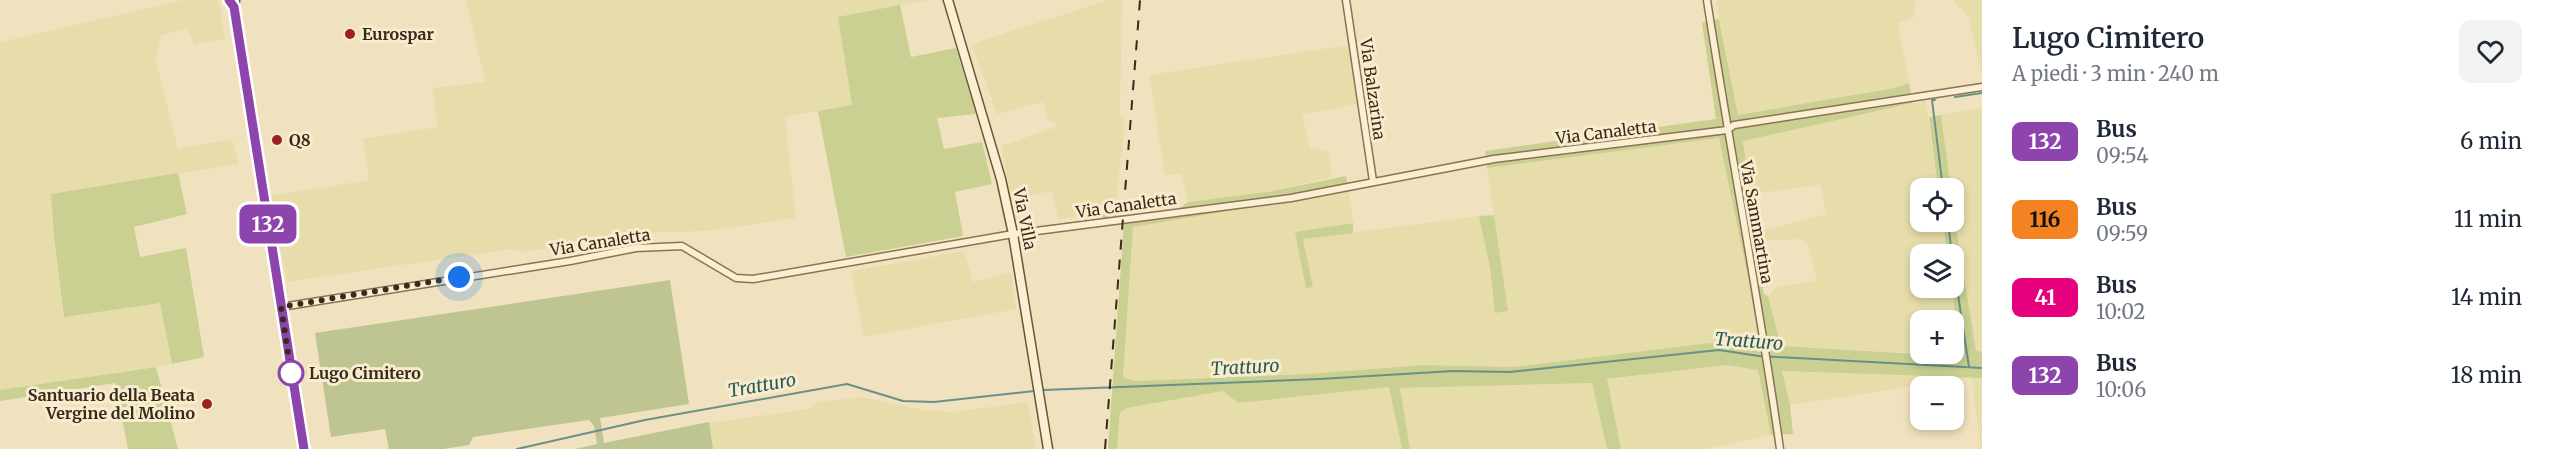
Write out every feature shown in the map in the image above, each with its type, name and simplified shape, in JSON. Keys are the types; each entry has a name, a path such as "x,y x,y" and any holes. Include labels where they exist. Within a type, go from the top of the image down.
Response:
{"street":[{"name":"Via Villa","path":"948,0 989,134 1013,234 1048,449"},
{"name":"Via Balzarina","path":"1346,0 1373,181"},
{"name":"Via Sammartina","path":"1707,0 1727,130 1767,356 1780,449"},
{"path":"233,2 304,449"},
{"name":"Via Canaletta","path":"281,307 570,261 636,248 682,246 736,278 780,276 1013,234 1291,198 1494,159 1727,130 1734,125 1982,87"}],"shaded area":[{"path":"183,0 217,0 220,5 225,39 194,44 188,29 161,35 156,62 178,149 232,139 239,164 51,194 160,303 172,364 0,390 0,42"},
{"path":"466,0 929,0 838,17 852,105 785,117 796,218 709,231 658,232 522,252 511,249 287,282 270,196 369,180 363,139 438,127 432,88 485,82"},
{"path":"1108,0 1122,0 1120,115 1125,118 1116,205 1112,211 1058,219 1052,191 1012,200 1001,146 1059,126 1049,121 1043,102 997,114 972,44"},
{"path":"1716,0 1915,0 1914,17 1898,23 1909,83 1895,88 1738,115"},
{"path":"1953,0 1982,0 1982,77 1969,18"},
{"path":"1349,45 1357,104 1302,115 1310,147 1328,152 1332,177 1273,191 1188,202 1181,174 1165,175 1149,75"},
{"path":"1926,101 1936,178 1910,178 1910,232 1944,232 1946,244 1910,244 1910,298 1953,298 1955,310 1910,310 1910,352 1781,346 1768,296 1777,287 1817,281 1807,242 1801,239 1759,241 1757,232 1826,214 1821,185 1751,194 1743,140"},
{"path":"1982,108 1982,352 1976,352 1964,284 1964,244 1958,244 1957,232 1964,232 1964,178 1950,178 1941,115"},
{"path":"1719,138 1748,277 1760,346 1756,350 1734,344 1709,343 1513,367 1421,365 1309,374 1134,381 1123,377 1133,227 1349,191 1353,223 1295,232 1313,287 1303,239 1479,216 1490,268 1495,312 1508,311 1487,168"},
{"path":"964,251 973,282 1011,272 1016,309 864,337 851,271"},
{"path":"1727,365 1758,370 1771,435 1706,449 1621,449 1606,380"},
{"path":"1781,371 1915,376 1910,376 1910,387 1790,405"},
{"path":"1971,378 1982,378 1982,449 1981,449"},
{"path":"1592,383 1607,449 1410,449 1399,388"},
{"path":"1389,387 1402,449 1117,449 1120,412 1127,408 1223,391 1238,403"},
{"path":"862,397 923,410 953,412 1028,402 1036,449 713,449 709,423 807,409 818,402"}],"green space":[{"path":"900,5 911,57 956,48 976,114 937,118 944,149 982,142 992,184 955,192 963,236 846,257 818,111 852,105 838,17"},
{"path":"1719,19 1738,115 1895,88 1909,83 1913,103 1743,141 1751,194 1746,197 1764,294 1768,296 1781,346 1910,353 1910,364 1964,364 1964,310 1955,310 1953,298 1964,298 1964,276 1976,351 1982,352 1982,378 1782,371 1790,405 1793,434 1771,435 1758,370 1727,365 1607,379 1621,449 1607,449 1592,383 1400,388 1410,449 1402,449 1389,387 1238,403 1223,391 1127,408 1120,412 1117,449 1108,449 1124,223 1089,228 1083,215 1112,211 1125,216 1180,208 1188,202 1273,191 1346,176 1349,191 1133,227 1123,377 1134,381 1309,374 1422,365 1513,367 1709,343 1734,344 1756,350 1760,346 1748,277 1719,138 1487,168 1485,151 1716,119 1702,23"},
{"path":"1941,115 1950,178 1937,178 1929,117"},
{"path":"178,173 187,214 134,227 140,257 186,248 204,357 172,364 160,303 64,317 51,194"},
{"path":"1494,215 1508,311 1495,313 1490,268 1479,216"},
{"path":"1353,223 1353,233 1303,239 1313,287 1306,288 1295,232"},
{"path":"1944,232 1957,232 1959,244 1946,244"},
{"path":"670,280 689,404 600,418 604,443 709,422 713,449 575,449 597,444 594,426 589,420 473,437 469,445 443,449 389,449 385,429 331,437 315,333"},
{"path":"156,367 178,449 128,449 115,383 0,401 0,390"}],"waterway":[{"path":"1955,97 1982,93"},
{"path":"1935,100 1932,100 1942,178"},
{"path":"1949,232 1951,244"},
{"path":"1958,298 1969,367"},
{"name":"Tratturo","path":"517,449 645,420 847,384 903,401 934,402 1044,390 1320,379 1453,371 1510,372 1719,350 1759,356 1982,368"}],"railway":[{"path":"1105,449 1140,0"}],"bus line":[{"name":"132","path":"229,0 234,7 304,449"}],"place":[{"name":"Eurospar","path":"350,34"},
{"name":"Q8","path":"277,140"},
{"name":"Lugo Cimitero","path":"291,373"},
{"name":"Santuario della Beata Vergine del Molino","path":"207,404"}],"route":[{"path":"291,373 281,307 459,277"}]}
